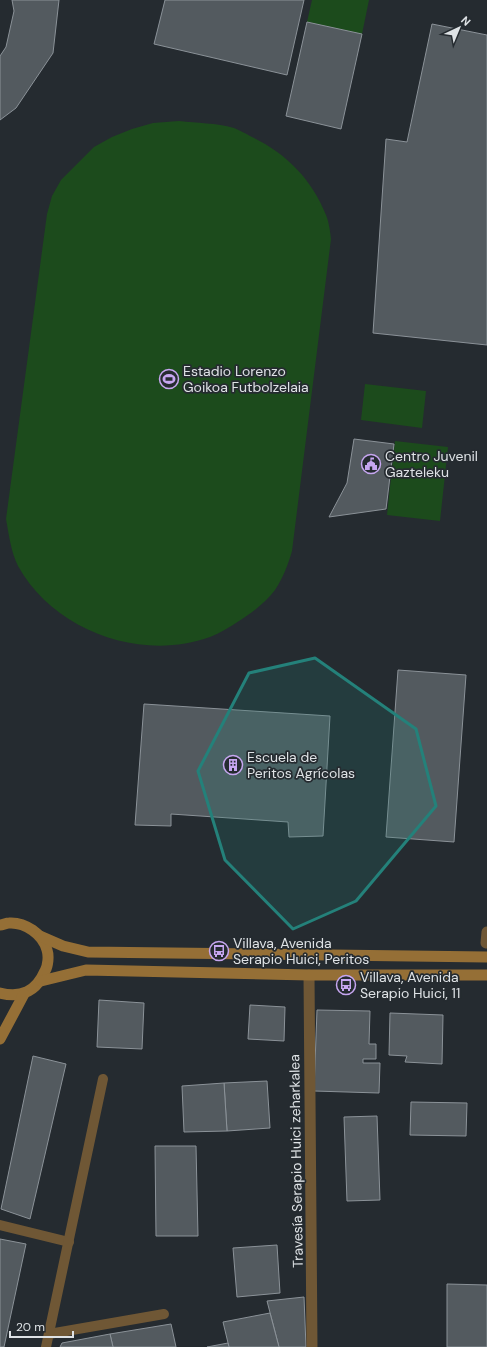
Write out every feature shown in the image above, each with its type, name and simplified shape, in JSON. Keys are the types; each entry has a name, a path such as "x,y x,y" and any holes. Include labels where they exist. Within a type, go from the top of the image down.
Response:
{"main road":[{"path":"0,925 10,923 26,926 40,936 63,946 88,952 487,958"},
{"path":"0,993 11,996 24,994 34,989 41,981 48,966 47,950 40,936"},
{"path":"41,981 86,970 308,975 487,975"},
{"path":"0,1039 24,994"}],"street":[{"name":"Travesía Serapio Huici zeharkalea","path":"308,975 312,1347"}],"lane":[{"path":"46,1347 103,1079"},
{"path":"0,1225 69,1242"},
{"path":"49,1334 164,1314"}],"highlighted area":[{"path":"315,658 416,729 436,806 356,901 293,929 225,860 198,771 249,673"}],"green space":[{"path":"312,0 369,0 362,34 307,22"},
{"name":"Estadio Lorenzo Goikoa Futbolzelaia","path":"179,121 213,124 234,128 275,150 296,168 313,190 326,215 331,239 292,551 285,571 275,590 267,599 249,614 225,630 210,637 183,644 156,646 128,643 102,635 76,624 53,608 34,589 18,566 12,549 6,519 47,214 52,196 61,180 94,147 112,137 132,129 153,123"},
{"path":"365,384 426,391 422,428 361,420"},
{"path":"395,441 448,447 440,521 387,515"}],"building":[{"path":"12,0 59,0 53,53 16,108 0,120 0,56 6,47 14,11"},
{"path":"165,0 304,0 287,75 154,44"},
{"path":"307,22 362,34 341,129 286,116"},
{"path":"432,24 487,35 487,345 373,333 386,139 407,142"},
{"name":"Centro Juvenil Gazteleku","path":"354,439 394,444 386,509 329,517 347,483"},
{"path":"398,670 466,675 454,842 386,837"},
{"name":"Escuela de Peritos Agrícolas","path":"144,704 330,716 323,836 289,837 288,822 171,814 171,826 135,825"},
{"path":"99,1000 144,1003 142,1049 97,1047"},
{"path":"250,1005 285,1007 284,1041 248,1039"},
{"path":"317,1010 370,1011 369,1044 376,1044 376,1059 363,1059 363,1063 380,1063 379,1093 314,1091"},
{"path":"390,1013 443,1015 442,1064 405,1062 407,1056 389,1055"},
{"path":"33,1056 66,1064 30,1219 1,1209"},
{"path":"267,1081 270,1128 227,1131 224,1083"},
{"path":"224,1083 227,1131 184,1132 182,1086"},
{"path":"411,1102 467,1103 466,1136 410,1135"},
{"path":"377,1116 380,1200 347,1201 344,1117"},
{"path":"155,1146 196,1146 198,1236 156,1236"},
{"path":"0,1239 26,1244 4,1347 0,1347"},
{"path":"277,1245 280,1293 237,1297 233,1248"},
{"path":"447,1284 487,1285 487,1347 447,1347"},
{"path":"304,1297 306,1347 279,1347 267,1301"},
{"path":"270,1313 279,1347 229,1347 223,1322"},
{"path":"171,1324 176,1347 113,1347 110,1334"},
{"path":"110,1334 113,1347 60,1347 62,1343"},
{"path":"228,1343 229,1347 207,1347"}],"place":[{"name":"Estadio Lorenzo Goikoa Futbolzelaia","path":"169,379"},
{"name":"Centro Juvenil Gazteleku","path":"371,464"},
{"name":"Escuela de Peritos Agrícolas","path":"233,765"},
{"name":"Villava, Avenida Serapio Huici, Peritos","path":"219,951"},
{"name":"Villava, Avenida Serapio Huici, 11","path":"346,985"}]}
